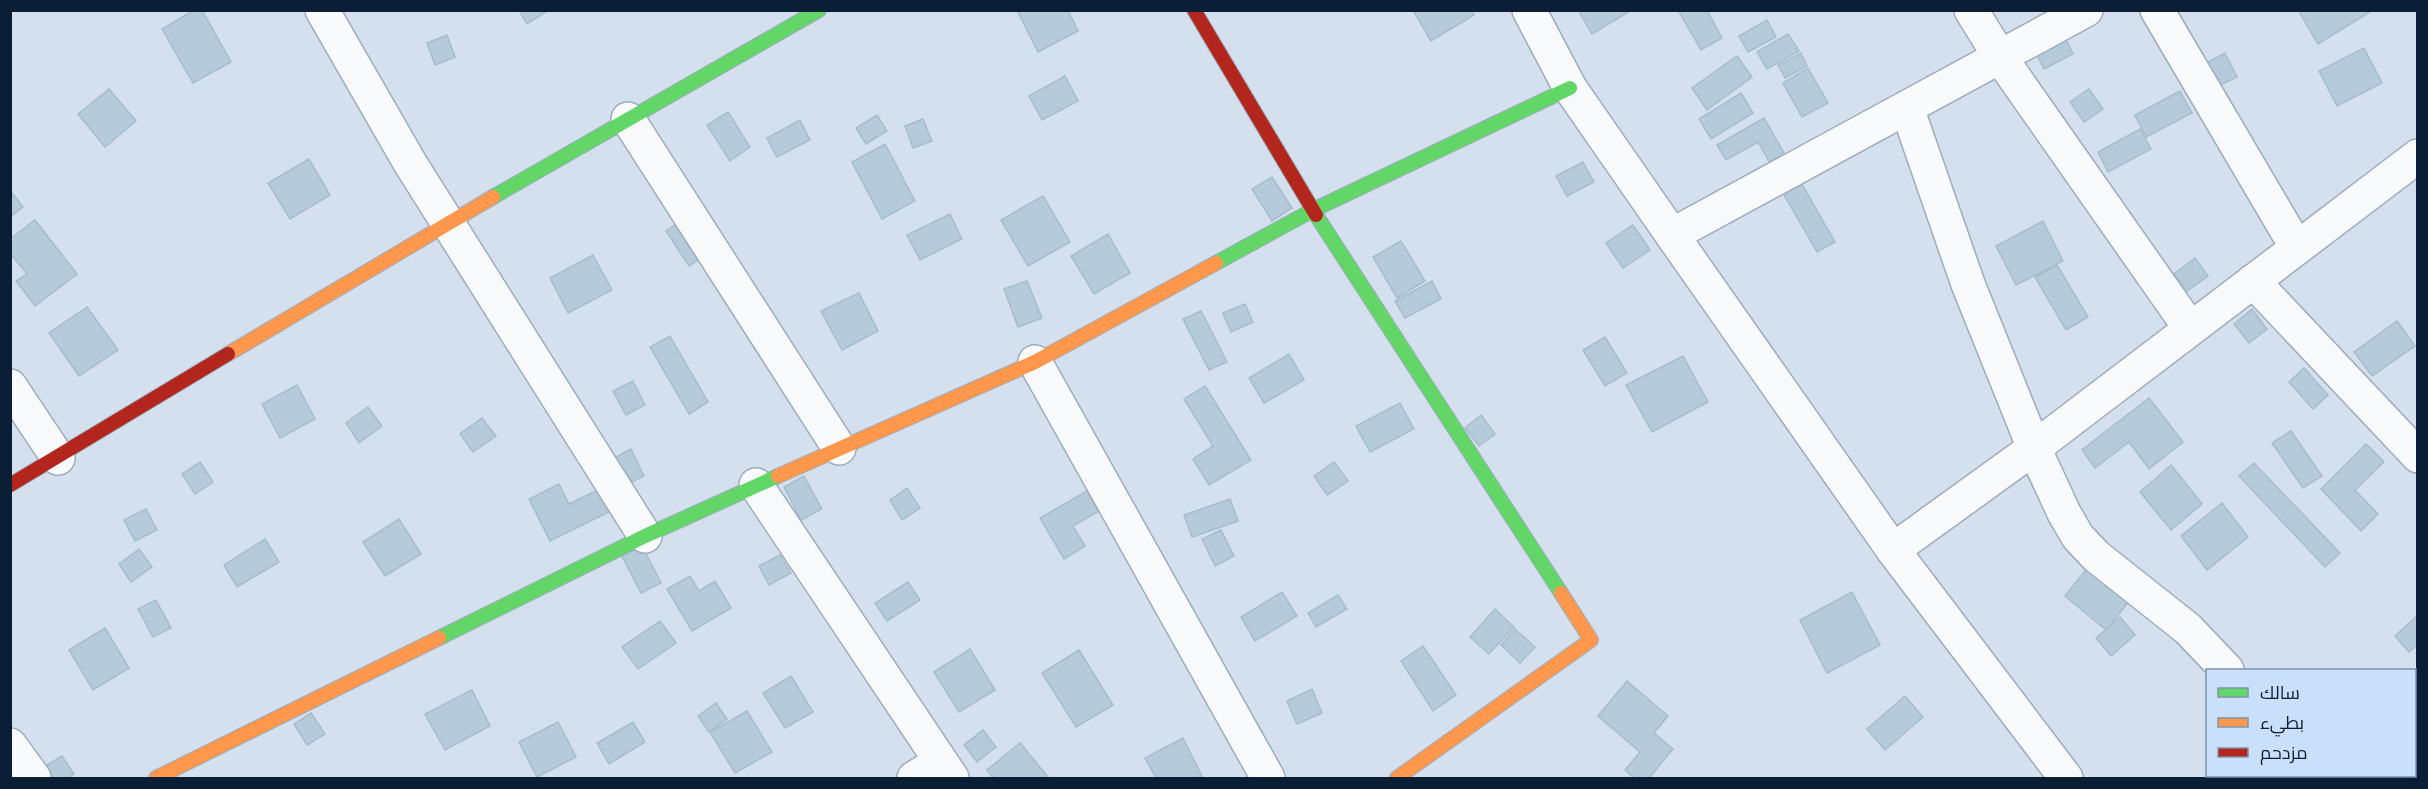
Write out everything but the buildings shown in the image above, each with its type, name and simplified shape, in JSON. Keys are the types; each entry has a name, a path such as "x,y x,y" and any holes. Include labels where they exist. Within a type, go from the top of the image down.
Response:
{"street":[{"path":"322,10 410,164 645,536"},
{"path":"10,485 447,223 819,10"},
{"path":"1194,10 1314,210 1591,640 1397,778"},
{"path":"1529,10 1570,88 1672,235 1893,549 2066,778"},
{"path":"1971,10 2000,57 2190,328"},
{"path":"1672,235 2086,10"},
{"path":"2157,10 2297,248"},
{"path":"156,778 645,536 1035,362 1314,210 1570,88"},
{"path":"1906,108 1968,284 2034,448 2064,513 2078,537 2096,556 2188,629 2226,669"},
{"path":"628,119 839,448"},
{"path":"1893,549 2034,448 2418,156"},
{"path":"2253,281 2418,456"},
{"path":"1035,362 1268,778"},
{"path":"10,386 58,458"},
{"path":"756,485 936,773"},
{"path":"10,745 34,778"}],"traffic: fast":[{"path":"493,197 819,10"},
{"path":"1216,263 1313,210 1570,88"},
{"path":"1316,215 1561,593"},
{"path":"439,638 645,536 778,476"}],"traffic: slow":[{"path":"228,354 493,197"},
{"path":"778,476 1035,362 1216,263"},
{"path":"1397,778 1591,640 1561,593"},
{"path":"156,778 439,638"}],"traffic: jam":[{"path":"1194,10 1316,215"},
{"path":"10,485 228,354"}]}
